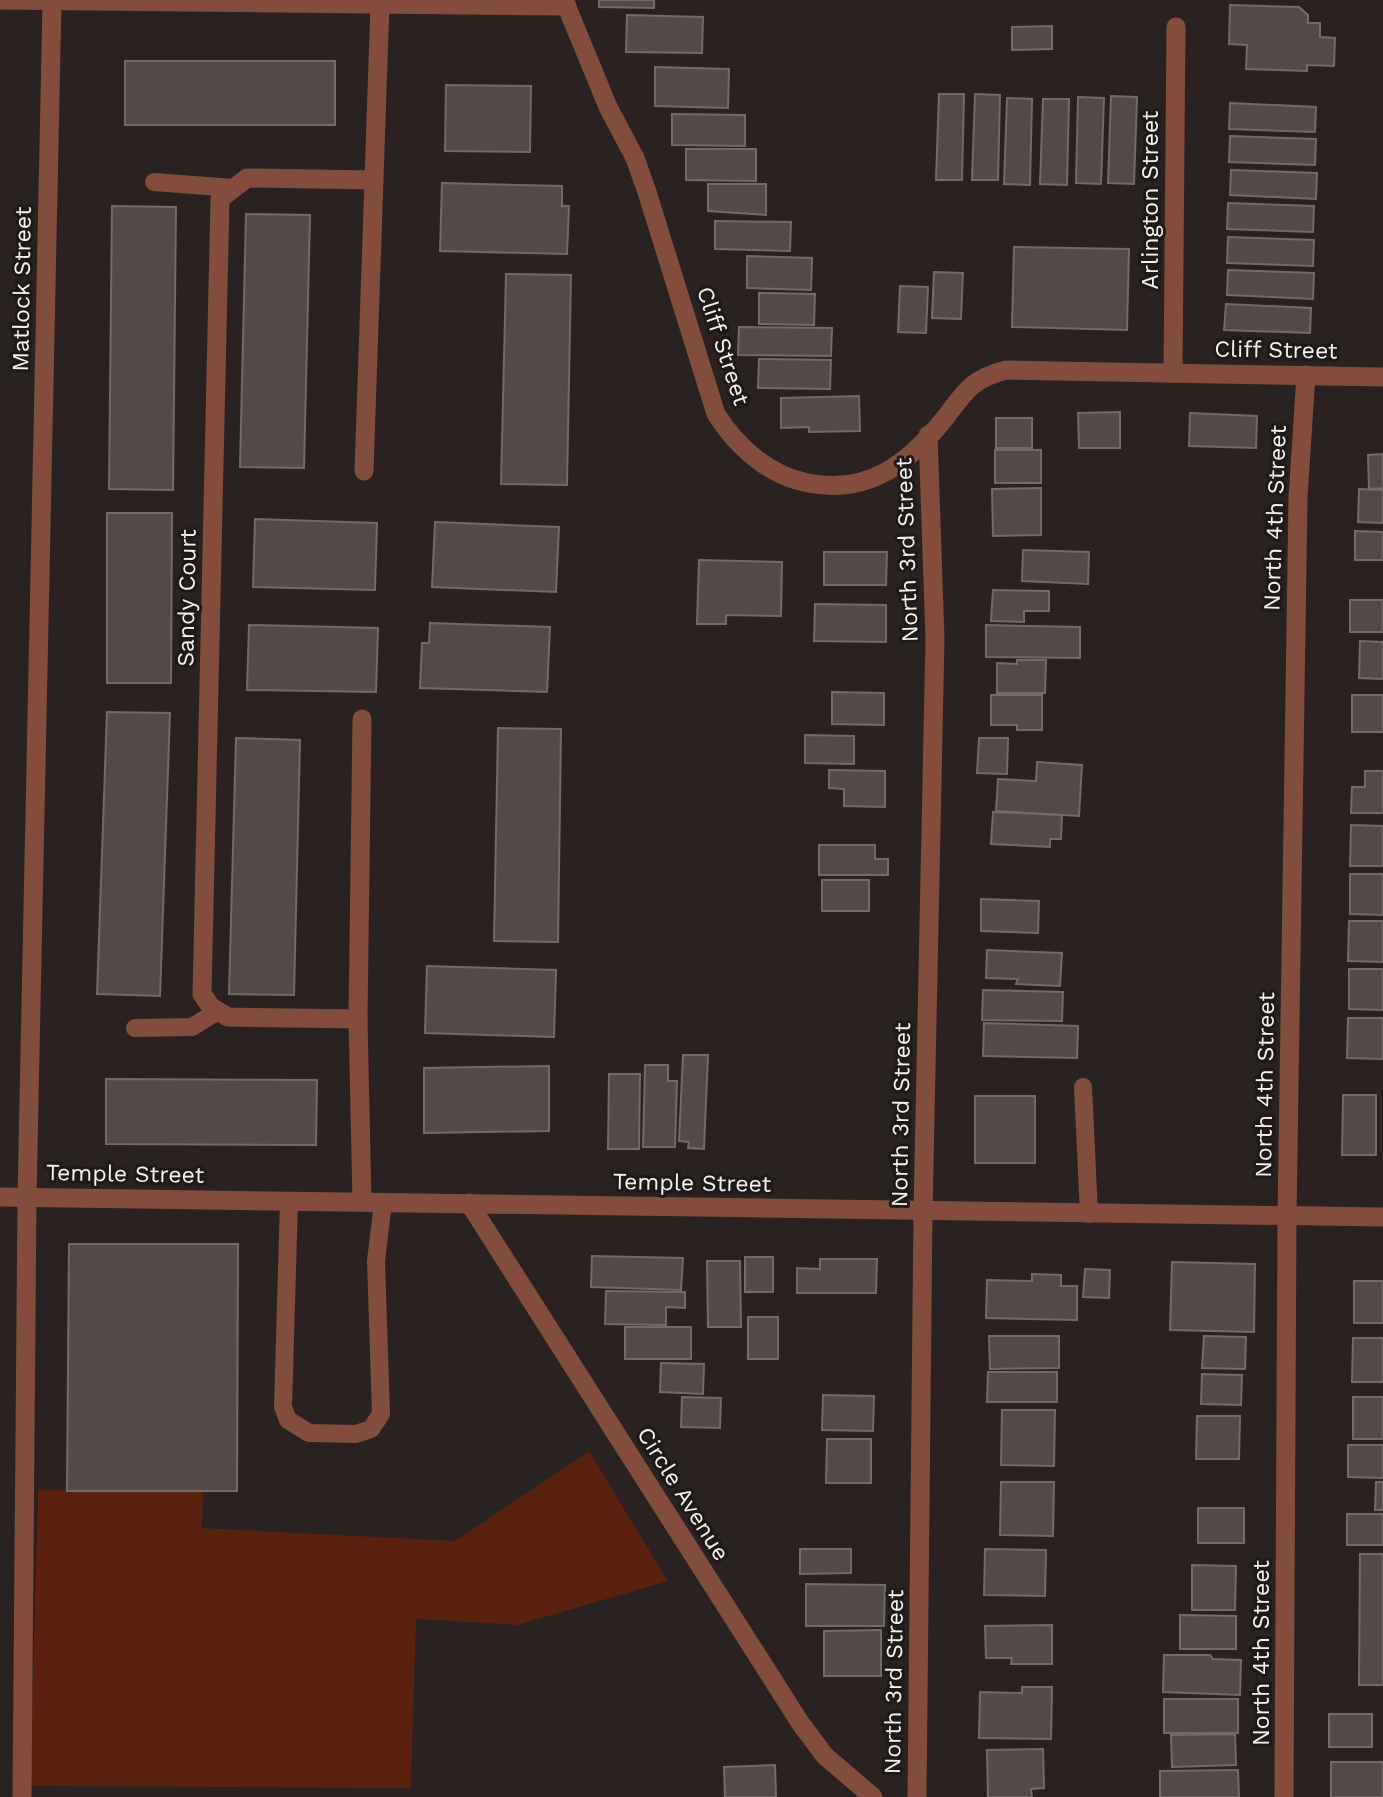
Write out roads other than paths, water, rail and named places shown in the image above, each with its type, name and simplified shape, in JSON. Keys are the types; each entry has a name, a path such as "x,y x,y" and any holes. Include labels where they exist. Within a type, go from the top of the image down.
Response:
{"street":[{"path":"0,0 565,3"},
{"name":"Matlock Street","path":"22,1797 27,1197 52,1"},
{"name":"Cliff Street","path":"565,3 608,107 635,158 716,414 727,431 756,460 792,480 830,488 863,484 896,466 928,435 965,390 978,380 1006,370 1383,377"},
{"path":"364,471 380,4"},
{"name":"Arlington Street","path":"1173,373 1176,27"},
{"path":"233,188 247,178 374,180"},
{"name":"Sandy Court","path":"218,1011 202,994 220,199 233,188"},
{"name":"North 4th Street","path":"1284,1797 1287,1216 1297,512 1306,375"},
{"name":"North 3rd Street","path":"917,1797 923,1212 935,639 928,435"},
{"path":"362,719 358,1019 362,1202"},
{"path":"218,1011 228,1017 358,1019"},
{"name":"Temple Street","path":"0,1197 1383,1217"},
{"name":"Circle Avenue","path":"469,1203 801,1724 825,1756 873,1797"}],"lane":[{"path":"154,181 233,188"},
{"path":"135,1028 192,1027 218,1011"},
{"path":"1083,1087 1089,1214"},
{"path":"289,1201 282,1407 288,1420 309,1433 356,1434 371,1429 381,1414 376,1261 383,1202"}]}
